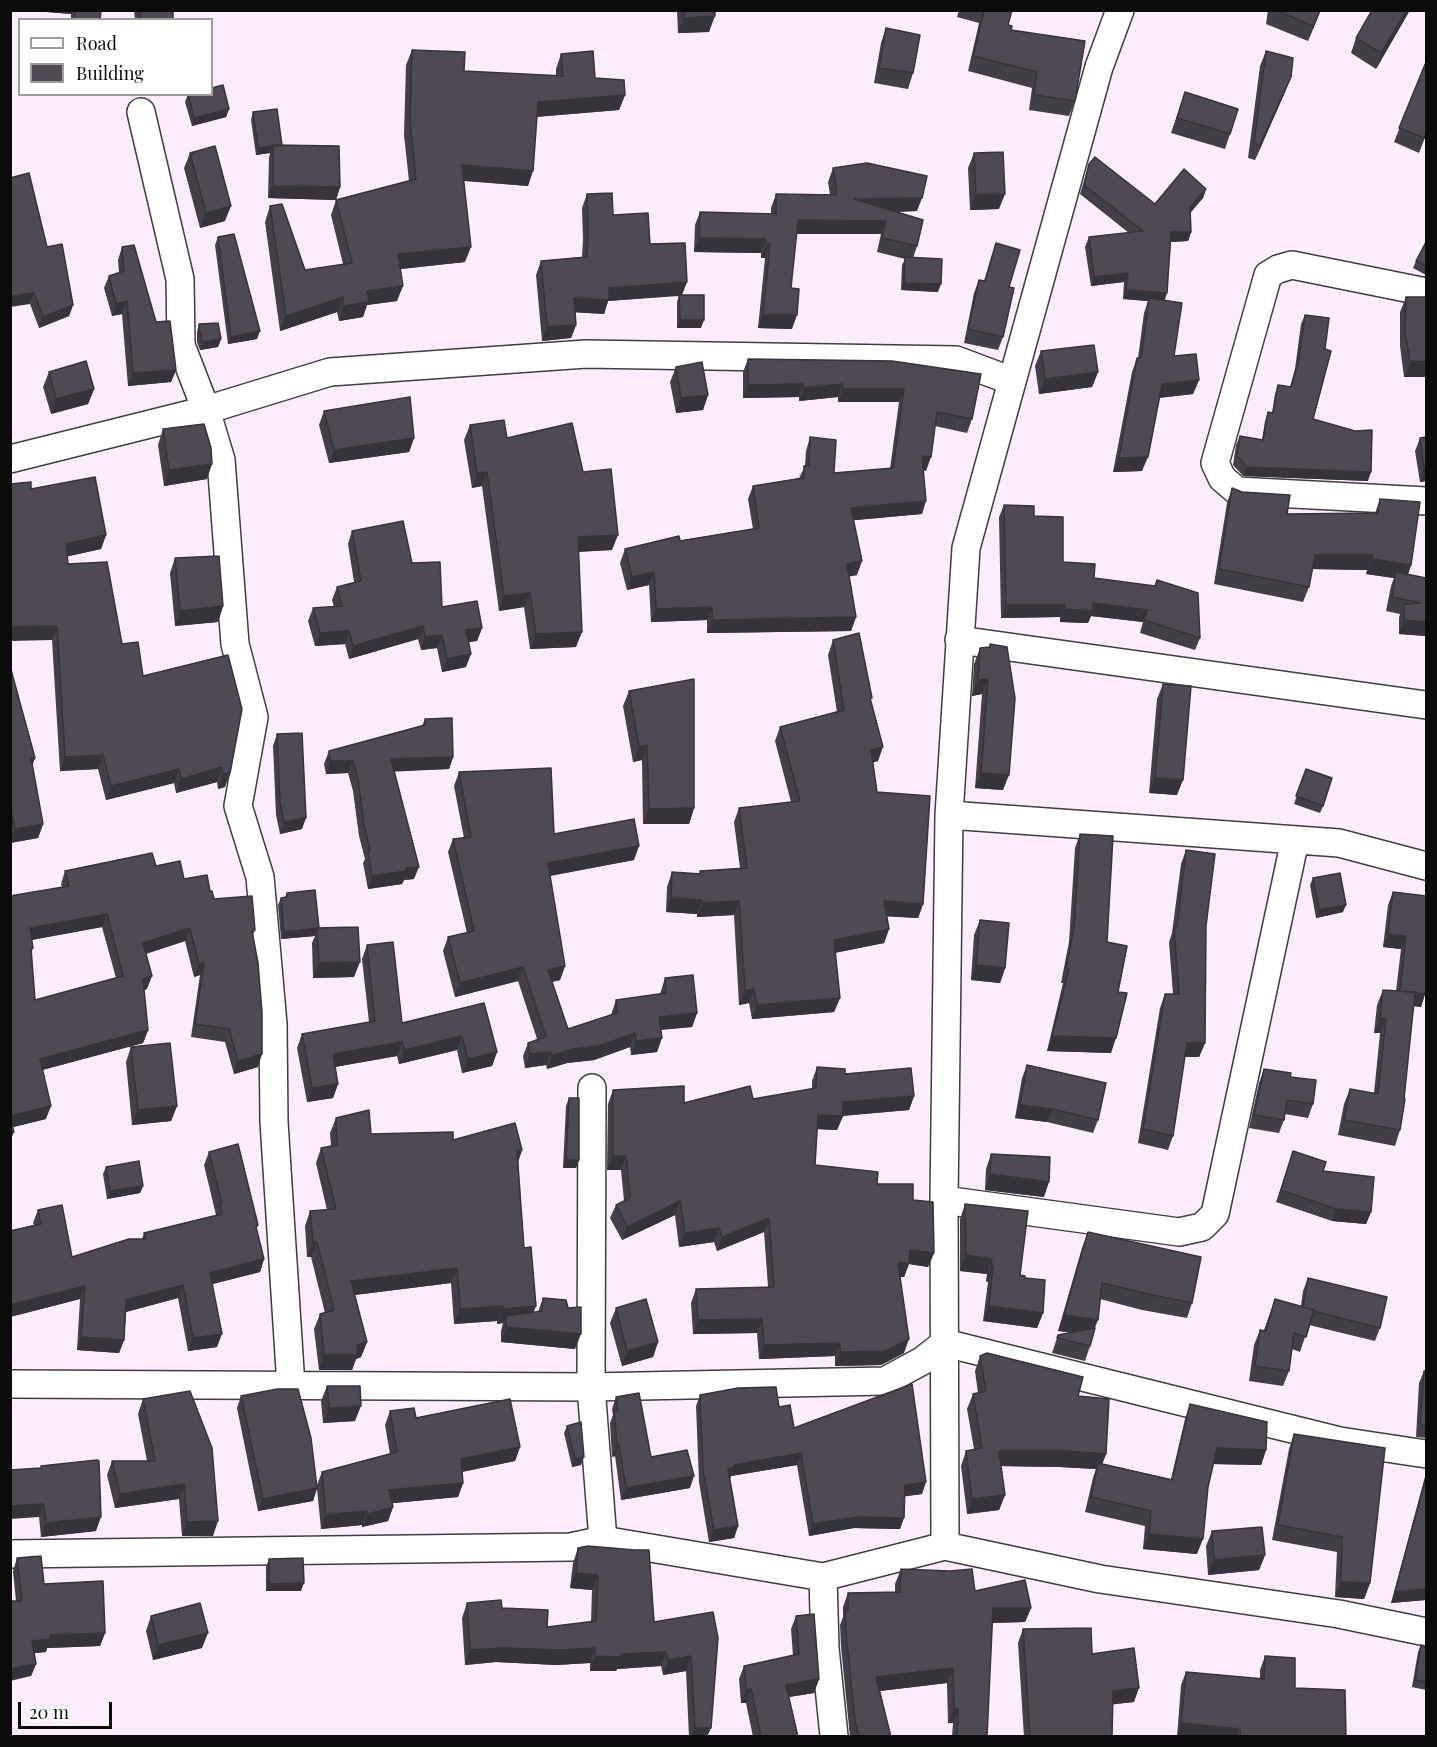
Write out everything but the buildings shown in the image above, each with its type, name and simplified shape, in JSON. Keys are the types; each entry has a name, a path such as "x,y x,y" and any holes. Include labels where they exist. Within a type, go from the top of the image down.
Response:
{"street":[{"path":"945,1546 944,1200 950,815 966,548 1099,67 1120,10"},
{"path":"141,112 180,279 181,345 206,410 221,460 235,644 254,717 238,806 260,877 273,1024 274,1122 291,1386"},
{"path":"1426,292 1292,265 1278,268 1268,275 1215,463 1222,478 1237,491 1426,501"},
{"path":"10,459 206,410 330,372 586,354 956,360 1012,381"},
{"path":"959,640 1426,705"},
{"path":"950,815 1339,843 1426,866"},
{"path":"944,1200 1179,1232 1202,1227 1215,1214 1295,840"},
{"path":"592,1088 591,1387 603,1540"},
{"path":"10,1384 591,1387 885,1381 922,1361 945,1343"},
{"path":"945,1343 1340,1441 1426,1454"},
{"path":"10,1554 571,1547 603,1540 823,1577 945,1546 1100,1579 1339,1614 1426,1632"},
{"path":"823,1577 825,1648 834,1737"}]}
